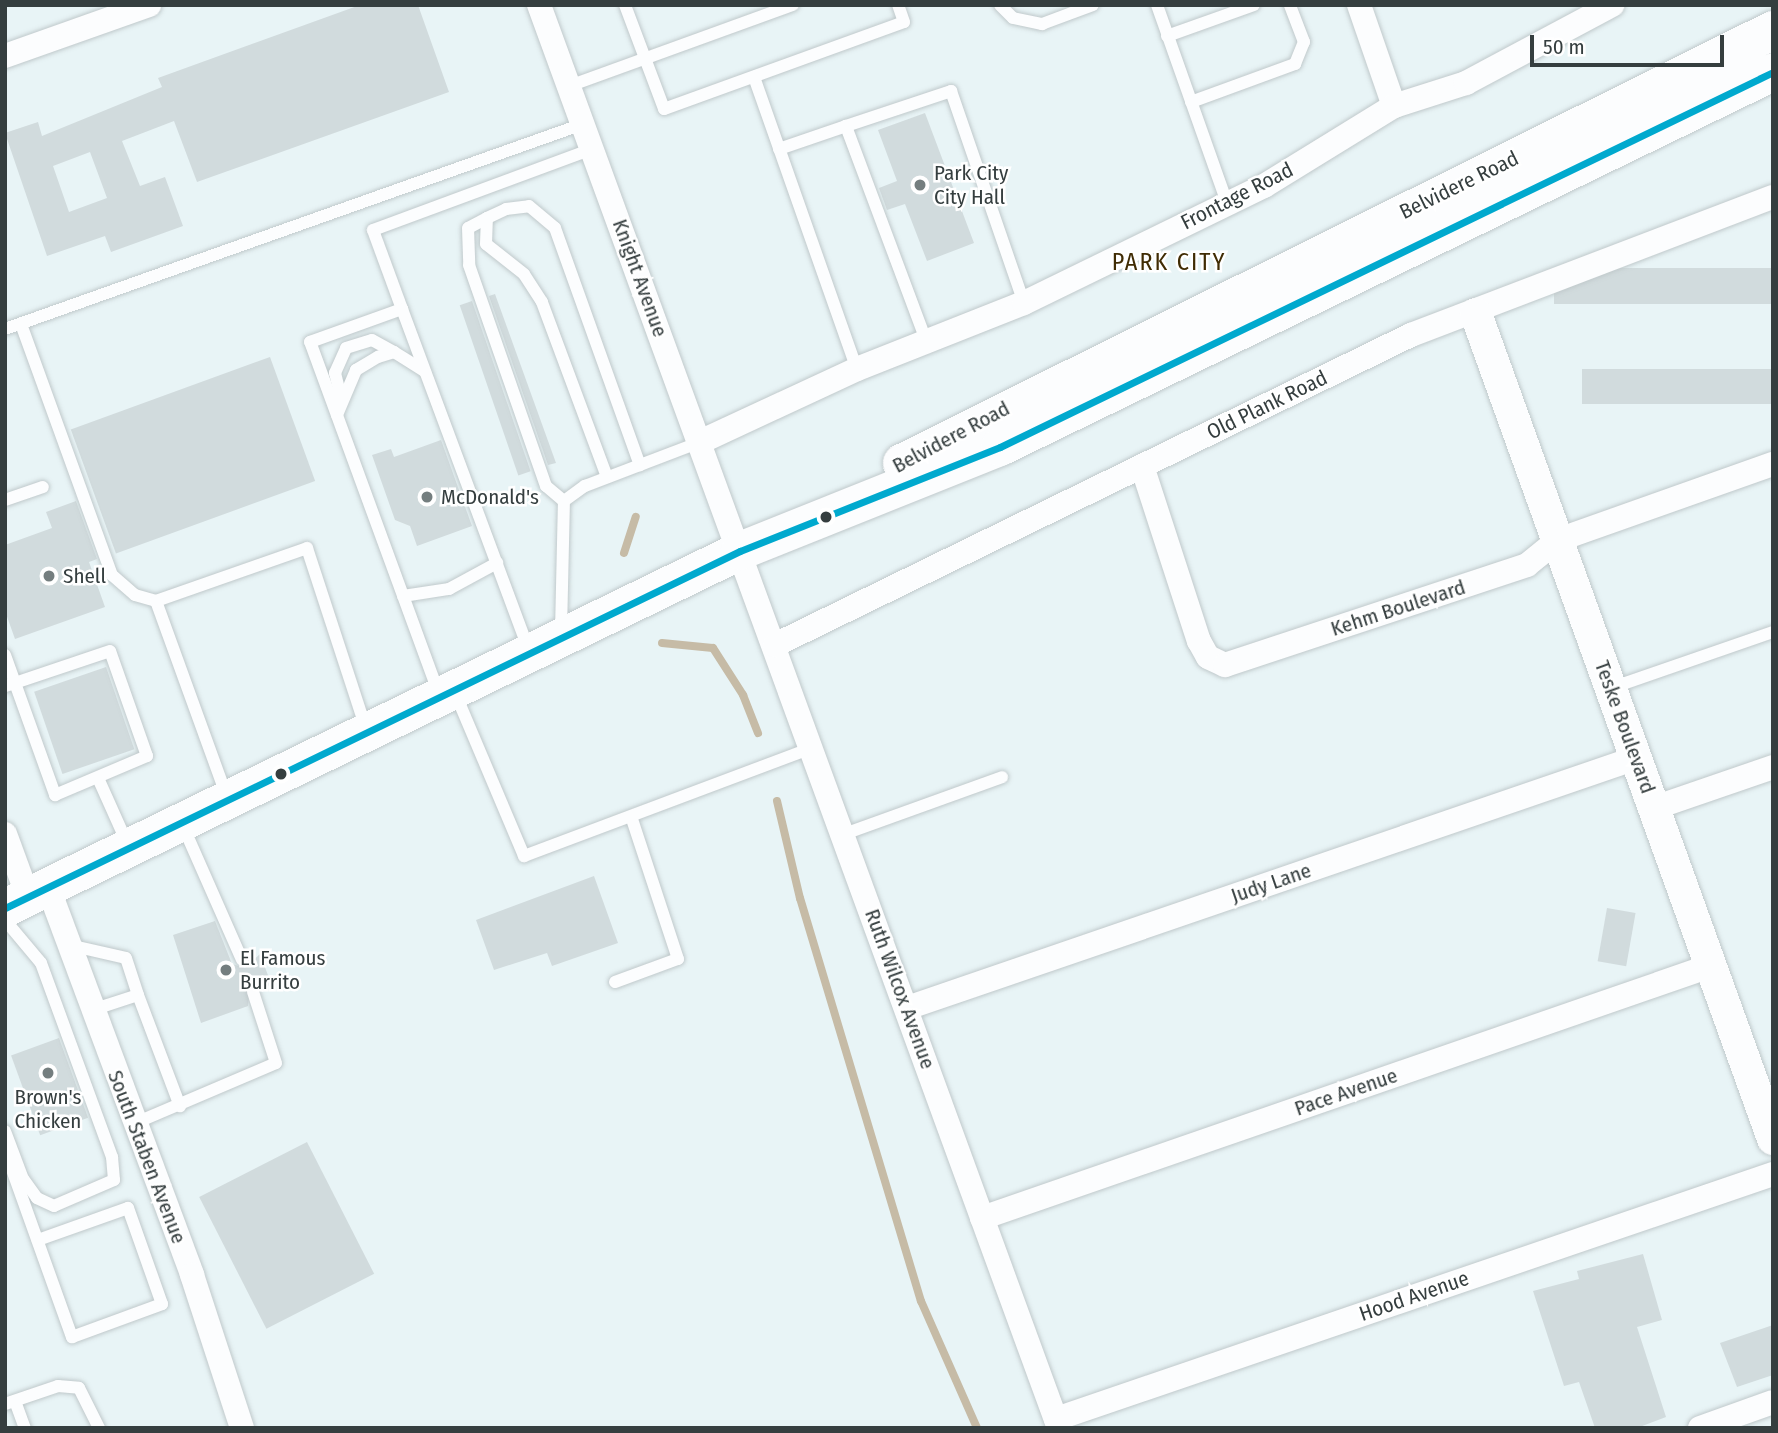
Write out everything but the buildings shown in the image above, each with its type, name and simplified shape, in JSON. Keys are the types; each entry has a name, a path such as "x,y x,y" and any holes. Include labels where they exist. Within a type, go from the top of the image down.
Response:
{"main road":[{"name":"Belvidere Road","path":"740,551 986,418 1773,30"},
{"name":"Belvidere Road","path":"740,551 1000,447 1773,72"},
{"path":"22,903 740,551"}],"street":[{"path":"5,56 149,5"},
{"name":"Knight Avenue","path":"539,5 740,551"},
{"path":"1359,5 1394,106"},
{"name":"Frontage Road","path":"700,442 857,369 1024,303 1227,203 1394,106 1466,83 1578,14 1612,5"},
{"name":"Old Plank Road","path":"775,645 1410,335 1476,314 1533,285 1773,197"},
{"name":"Teske Boulevard","path":"1476,314 1710,966 1765,1092 1773,1139"},
{"name":"Kehm Boulevard","path":"1142,466 1199,641 1209,657 1225,665 1527,565 1558,540 1773,464"},
{"name":"Ruth Wilcox Avenue","path":"740,551 1057,1423"},
{"name":"Judy Lane","path":"907,1008 1636,758"},
{"path":"1654,808 1773,767"},
{"name":"South Staben Avenue","path":"5,834 22,903 69,945 133,1124 192,1275 242,1428"},
{"name":"Pace Avenue","path":"982,1218 1710,966"},
{"name":"Hood Avenue","path":"1057,1423 1773,1174"},
{"path":"1700,1428 1773,1402"}],"lane":[{"path":"625,5 664,109 904,22 898,5"},
{"path":"569,86 793,5"},
{"path":"1000,5 1013,18 1042,24 1093,5"},
{"path":"1157,5 1227,203"},
{"path":"1167,36 1254,5"},
{"path":"1191,102 1295,64 1304,42 1290,5"},
{"path":"754,77 857,369"},
{"path":"779,149 951,91 1024,303"},
{"path":"5,330 583,124"},
{"path":"846,126 927,343"},
{"path":"546,646 497,563 373,230 592,149"},
{"path":"564,501 545,485 469,265 468,228 487,218 529,206 555,228 640,465"},
{"path":"487,218 486,244 524,274 542,302 607,477"},
{"path":"402,309 310,342 403,596 524,856 632,819 813,748"},
{"path":"21,324 112,575 135,595 156,601 307,548 367,733"},
{"path":"342,401 335,373 345,348 372,340 425,372"},
{"path":"337,415 356,370 394,352"},
{"path":"564,501 607,477 700,442"},
{"path":"5,500 43,487"},
{"path":"546,646 564,501"},
{"path":"403,596 449,589 497,563"},
{"path":"156,601 228,800"},
{"path":"1611,688 1773,632"},
{"path":"5,655 10,685 55,795 147,756 110,652 10,685"},
{"path":"98,778 130,848"},
{"path":"844,834 1002,778"},
{"path":"615,982 678,959 632,819"},
{"path":"181,823 242,960"},
{"path":"5,1131 23,1179 46,1202 54,1206 114,1180 112,1157 41,963 22,903"},
{"path":"69,945 126,958 180,1105"},
{"path":"133,1124 276,1063 253,992"},
{"path":"92,1010 138,995"},
{"path":"5,1150 72,1337 162,1304 128,1208 38,1240"},
{"path":"25,1428 10,1402 58,1386 79,1388 99,1428"}],"waterway":[{"path":"624,553 636,517"},
{"path":"662,643 713,648 743,695 758,733"},
{"path":"777,801 800,898 921,1301 977,1428"}],"transit line":[{"path":"5,908 740,551 1000,447 1773,72"}],"place":[{"name":"Park City City Hall","path":"920,185"},
{"name":"McDonald's","path":"427,497"},
{"name":"Shell","path":"49,576"},
{"name":"El Famous Burrito","path":"226,970"},
{"name":"Brown's Chicken","path":"48,1073"}],"district":[{"name":"PARK CITY","path":"1169,263"}]}
